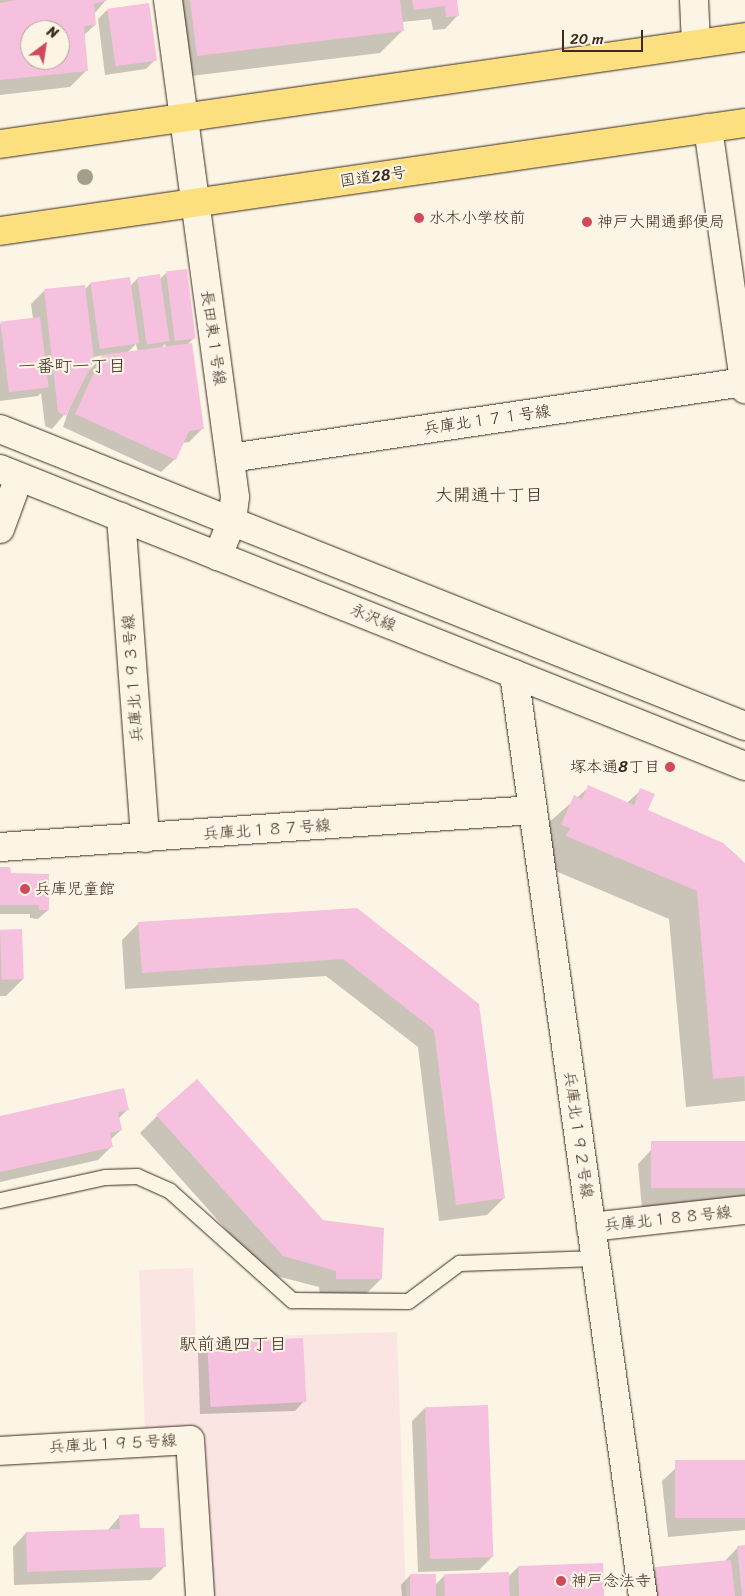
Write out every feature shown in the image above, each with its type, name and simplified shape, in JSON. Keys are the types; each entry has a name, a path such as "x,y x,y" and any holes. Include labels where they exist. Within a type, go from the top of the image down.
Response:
{"highway":[{"path":"0,144 745,37"},
{"name":"国道28号","path":"0,231 745,123"}],"street":[{"name":"長田東１号線","path":"168,0 235,497 232,521 218,556"},
{"path":"694,0 696,44"},
{"path":"708,128 745,386"},
{"name":"兵庫北１７１号線","path":"230,458 745,386"},
{"path":"0,428 745,726"},
{"path":"0,529 9,473"},
{"name":"永沢線","path":"9,473 745,766"},
{"name":"兵庫北１９３号線","path":"121,517 145,838"},
{"name":"兵庫北１９２号線","path":"514,674 643,1596"},
{"name":"兵庫北１８７号線","path":"0,847 533,810"},
{"name":"兵庫北１８８号線","path":"591,1227 745,1210"},
{"name":"兵庫北１９５号線","path":"0,1451 190,1440 200,1596"}],"lane":[{"path":"0,1200 105,1177 137,1176 170,1191 292,1300 408,1301 459,1263 595,1258"}],"shaded area":[{"path":"193,1268 196,1338 397,1332 406,1596 211,1596 205,1429 145,1430 139,1270"}],"building":[{"path":"16,0 108,0 94,4 96,25 84,26 88,71 0,80 0,3"},
{"path":"190,0 400,0 404,31 197,56"},
{"path":"412,0 457,0 459,16 446,17 445,6 414,10"},
{"path":"149,3 157,60 115,66 107,9"},
{"path":"187,269 196,338 175,341 166,272"},
{"path":"160,274 169,341 147,345 137,277"},
{"path":"130,277 139,343 100,349 90,283"},
{"path":"85,285 94,360 66,416 58,412 44,289"},
{"path":"40,317 49,387 9,392 0,322"},
{"path":"192,343 204,429 189,431 176,460 75,414 102,355"},
{"path":"588,785 634,805 640,788 655,794 648,810 723,843 745,863 745,1076 713,1079 697,891 566,836 570,828 561,825 574,795 582,799"},
{"name":"兵庫児童館","path":"0,867 10,867 11,873 49,874 49,910 39,910 39,905 0,905"},
{"path":"357,908 479,1004 505,1198 456,1205 434,1030 343,959 142,973 138,922"},
{"path":"22,929 24,979 2,980 0,930"},
{"path":"197,1079 323,1220 384,1228 382,1279 336,1279 336,1271 283,1256 156,1115"},
{"path":"124,1088 129,1110 118,1112 122,1130 110,1133 113,1147 0,1172 0,1116"},
{"path":"651,1141 745,1141 745,1188 651,1188"},
{"path":"303,1338 306,1402 210,1407 207,1343"},
{"path":"488,1405 493,1557 430,1559 425,1407"},
{"path":"675,1460 745,1460 745,1518 675,1518"},
{"path":"139,1514 140,1528 164,1528 166,1567 27,1572 26,1532 120,1529 119,1515"},
{"path":"745,1545 745,1596 742,1596 737,1546"},
{"path":"731,1560 735,1596 658,1596 655,1567"},
{"name":"神戸念法寺","path":"603,1563 604,1596 519,1596 518,1566"},
{"path":"509,1572 510,1596 445,1596 444,1574"},
{"path":"410,1574 436,1574 436,1596 410,1596"}],"place":[{"name":"水木小学校前","path":"419,218"},
{"name":"神戸大開通郵便局","path":"587,222"},
{"name":"塚本通8丁目","path":"670,767"},
{"name":"兵庫児童館","path":"25,889"},
{"name":"神戸念法寺","path":"561,1581"}],"district":[{"name":"一番町一丁目","path":"72,366"},
{"name":"大開通十丁目","path":"489,495"},
{"name":"駅前通四丁目","path":"233,1344"}]}
